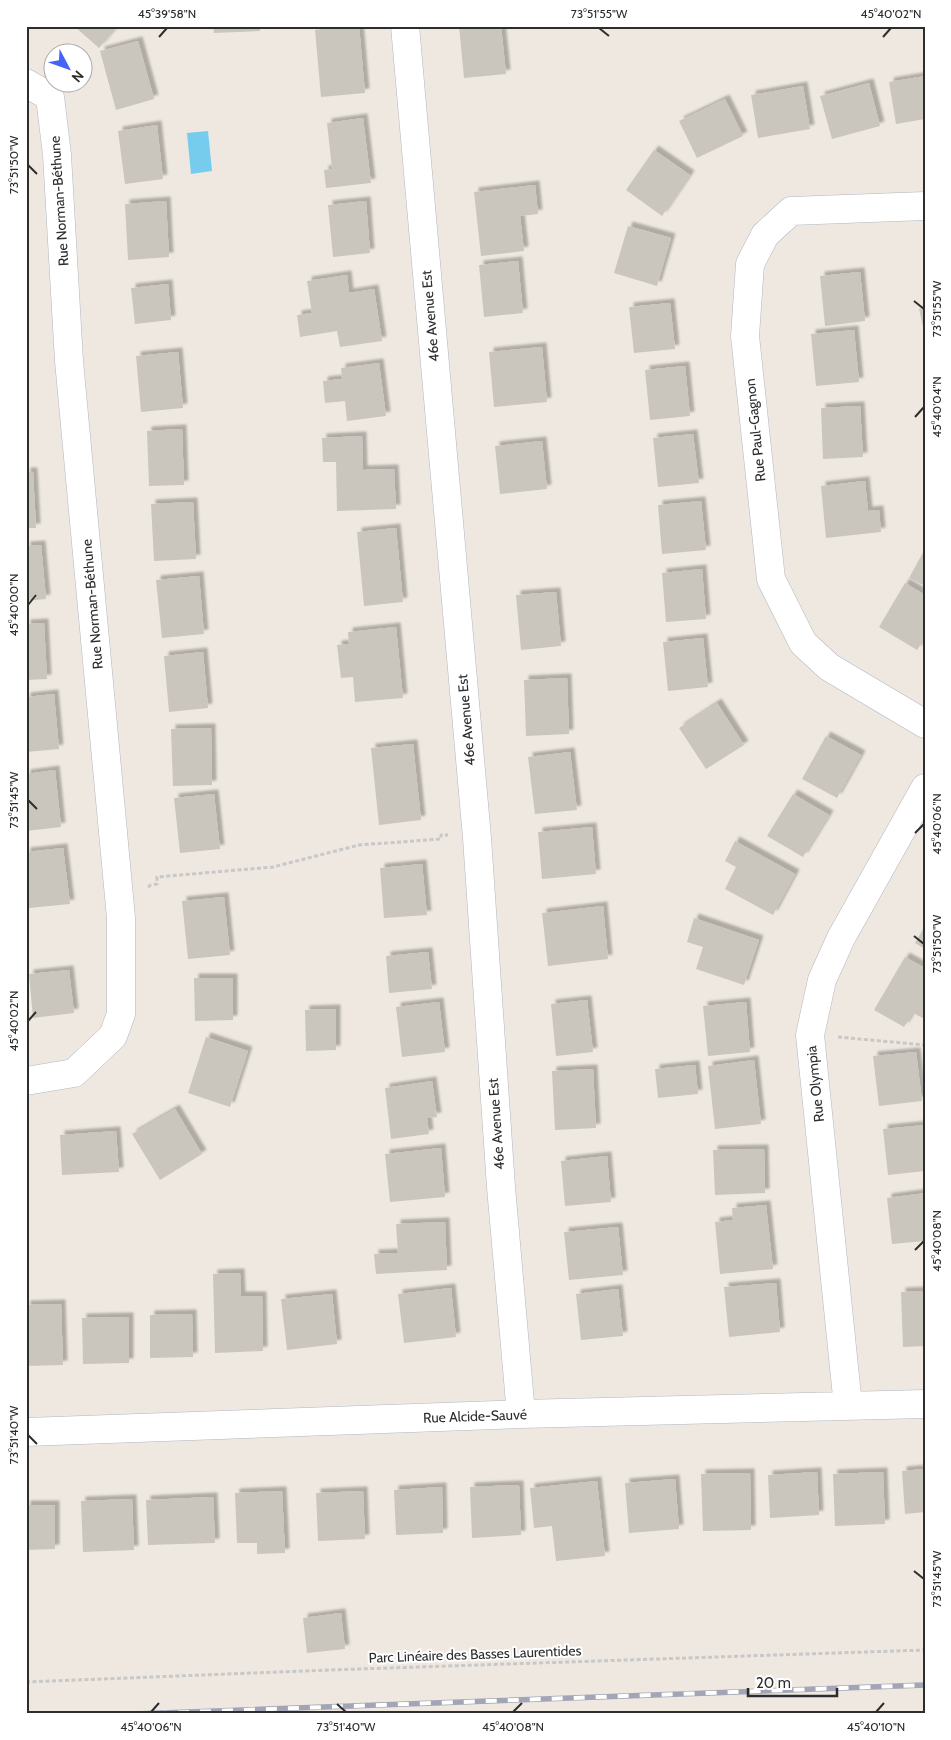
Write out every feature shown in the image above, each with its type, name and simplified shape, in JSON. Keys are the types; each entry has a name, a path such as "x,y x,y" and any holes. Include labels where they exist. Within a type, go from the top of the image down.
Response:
{"street":[{"name":"46e Avenue Est","path":"405,26 477,838 500,1177 521,1414"},
{"name":"Rue Norman-Béthune","path":"26,83 50,97 57,155 69,361 121,918 121,1014 113,1036 74,1073 26,1081"},
{"name":"Rue Paul-Gagnon","path":"925,206 791,211 765,235 750,264 745,336 771,579 803,644 829,667 925,724"},
{"name":"Rue Olympia","path":"848,1406 810,1035 822,980 841,938 925,788"},
{"name":"Rue Alcide-Sauvé","path":"26,1432 521,1414 925,1404"}],"path":[{"path":"147,888 157,884 157,877 273,867 359,845 440,838 441,835 452,835"},
{"path":"810,1035 925,1045"},
{"name":"Parc Linéaire des Basses Laurentides","path":"26,1682 925,1650"}],"water":[{"path":"208,131 212,171 191,174 187,133"}],"building":[{"path":"74,26 118,26 99,48"},
{"path":"213,26 260,26 260,31 214,33"},
{"path":"359,26 365,93 321,97 315,30"},
{"path":"459,26 501,26 506,74 464,78"},
{"path":"138,41 154,99 116,110 100,51"},
{"path":"925,76 925,119 896,124 889,82"},
{"path":"869,83 880,126 832,139 820,96"},
{"path":"803,86 810,129 758,138 751,95"},
{"path":"725,99 743,136 697,158 679,121"},
{"path":"363,118 371,183 326,188 324,170 332,169 327,123"},
{"path":"157,125 163,179 125,184 118,131"},
{"path":"654,150 690,175 662,216 626,190"},
{"path":"535,185 538,214 520,216 524,251 481,256 474,192"},
{"path":"166,201 169,257 128,260 125,204"},
{"path":"366,201 370,253 333,257 328,205"},
{"path":"628,226 671,238 657,286 614,273"},
{"path":"518,261 523,313 484,317 479,265"},
{"path":"860,272 865,321 825,326 820,276"},
{"path":"347,275 349,293 374,289 382,341 340,347 337,331 300,337 297,315 312,313 307,281"},
{"path":"168,284 171,320 135,324 131,288"},
{"path":"670,303 675,349 634,353 629,307"},
{"path":"925,308 925,331 924,332 919,309"},
{"path":"854,330 859,382 816,386 811,334"},
{"path":"542,347 547,402 494,407 489,352"},
{"path":"178,352 183,408 141,412 136,356"},
{"path":"379,363 386,416 347,421 345,401 325,403 323,381 342,379 341,368"},
{"path":"685,366 690,416 650,420 645,370"},
{"path":"860,406 863,457 823,459 821,408"},
{"path":"182,429 184,485 149,486 147,431"},
{"path":"693,434 699,483 658,487 653,438"},
{"path":"362,436 363,470 394,469 396,509 337,511 336,462 323,462 322,438"},
{"path":"542,441 547,489 500,494 495,446"},
{"path":"26,472 33,472 36,528 26,528"},
{"path":"865,481 868,511 879,510 881,532 826,538 821,486"},
{"path":"701,501 706,550 662,554 658,505"},
{"path":"193,502 196,559 154,561 151,504"},
{"path":"396,528 403,602 364,606 357,532"},
{"path":"41,545 46,599 26,601 26,546"},
{"path":"925,549 925,586 909,578"},
{"path":"702,569 706,619 666,622 662,573"},
{"path":"199,576 204,634 162,638 156,580"},
{"path":"905,583 925,595 925,638 917,650 879,627"},
{"path":"556,592 561,646 521,650 516,595"},
{"path":"44,623 47,679 26,680 26,624"},
{"path":"396,627 403,698 355,702 353,677 341,678 337,645 349,644 348,632"},
{"path":"703,638 708,687 668,691 663,642"},
{"path":"203,652 208,708 169,712 164,656"},
{"path":"567,678 569,734 526,736 524,680"},
{"path":"54,694 59,749 26,752 26,697"},
{"path":"717,703 744,745 706,769 679,728"},
{"path":"211,728 212,785 173,786 171,729"},
{"path":"826,736 861,755 837,798 802,779"},
{"path":"413,744 421,820 379,825 371,748"},
{"path":"570,752 577,810 535,814 528,757"},
{"path":"55,770 61,827 26,831 26,774"},
{"path":"214,794 220,849 180,853 174,798"},
{"path":"793,794 829,815 803,857 767,836"},
{"path":"592,827 596,874 542,879 538,832"},
{"path":"735,841 795,874 773,915 725,889 736,867 725,861"},
{"path":"63,848 70,904 29,908 26,882 26,852"},
{"path":"422,864 427,915 384,918 380,868"},
{"path":"224,897 230,955 188,959 182,901"},
{"path":"603,906 608,959 548,966 542,913"},
{"path":"694,918 759,940 744,985 696,969 703,947 687,942"},
{"path":"925,926 925,949 915,943"},
{"path":"428,952 432,989 389,993 386,956"},
{"path":"905,957 925,968 925,1019 913,1013 904,1027 874,1010"},
{"path":"69,970 74,1013 33,1018 29,974"},
{"path":"194,978 233,978 233,1020 195,1021"},
{"path":"587,1000 593,1052 556,1056 551,1004"},
{"path":"439,1002 445,1052 402,1057 396,1007"},
{"path":"746,1002 750,1052 708,1056 703,1006"},
{"path":"336,1009 336,1050 306,1051 305,1010"},
{"path":"206,1037 248,1051 230,1107 188,1093"},
{"path":"916,1052 922,1101 879,1106 873,1056"},
{"path":"754,1060 761,1124 715,1129 708,1066"},
{"path":"695,1065 698,1094 658,1098 655,1069"},
{"path":"593,1069 596,1128 555,1130 552,1071"},
{"path":"432,1081 437,1117 427,1118 429,1134 391,1139 385,1088"},
{"path":"175,1109 202,1154 160,1180 132,1134"},
{"path":"925,1125 925,1171 888,1175 883,1129"},
{"path":"116,1131 119,1172 62,1175 60,1135"},
{"path":"441,1148 445,1197 390,1202 385,1154"},
{"path":"764,1149 765,1193 715,1195 713,1150"},
{"path":"607,1156 611,1202 565,1206 561,1161"},
{"path":"925,1193 925,1241 892,1244 887,1198"},
{"path":"766,1205 773,1269 720,1274 715,1222 733,1220 732,1208"},
{"path":"445,1222 447,1270 376,1274 374,1254 398,1253 396,1224"},
{"path":"618,1227 623,1275 569,1280 564,1232"},
{"path":"240,1273 241,1296 262,1296 263,1351 215,1353 213,1274"},
{"path":"776,1283 780,1332 729,1337 724,1287"},
{"path":"451,1288 456,1337 404,1343 398,1294"},
{"path":"618,1289 623,1336 581,1340 576,1294"},
{"path":"925,1291 925,1346 903,1347 901,1292"},
{"path":"332,1294 337,1344 287,1350 281,1299"},
{"path":"61,1304 63,1365 26,1366 26,1305"},
{"path":"192,1314 193,1357 150,1358 150,1315"},
{"path":"129,1317 129,1363 83,1364 82,1318"},
{"path":"925,1469 925,1512 905,1514 902,1471"},
{"path":"817,1472 819,1515 770,1518 768,1475"},
{"path":"883,1472 885,1524 835,1526 833,1474"},
{"path":"750,1473 751,1530 703,1531 701,1474"},
{"path":"675,1479 679,1529 629,1533 625,1483"},
{"path":"597,1481 605,1556 556,1561 552,1526 534,1528 530,1488"},
{"path":"519,1485 521,1535 472,1538 470,1487"},
{"path":"442,1487 443,1533 396,1535 394,1490"},
{"path":"282,1491 285,1553 257,1554 257,1543 237,1543 235,1493"},
{"path":"363,1491 365,1539 318,1541 316,1493"},
{"path":"213,1497 215,1543 148,1545 146,1500"},
{"path":"132,1499 134,1550 83,1552 81,1501"},
{"path":"26,1505 55,1505 55,1549 26,1550"},
{"path":"341,1613 345,1649 307,1653 303,1618"}],"railway":[{"path":"134,1714 925,1685"}]}
